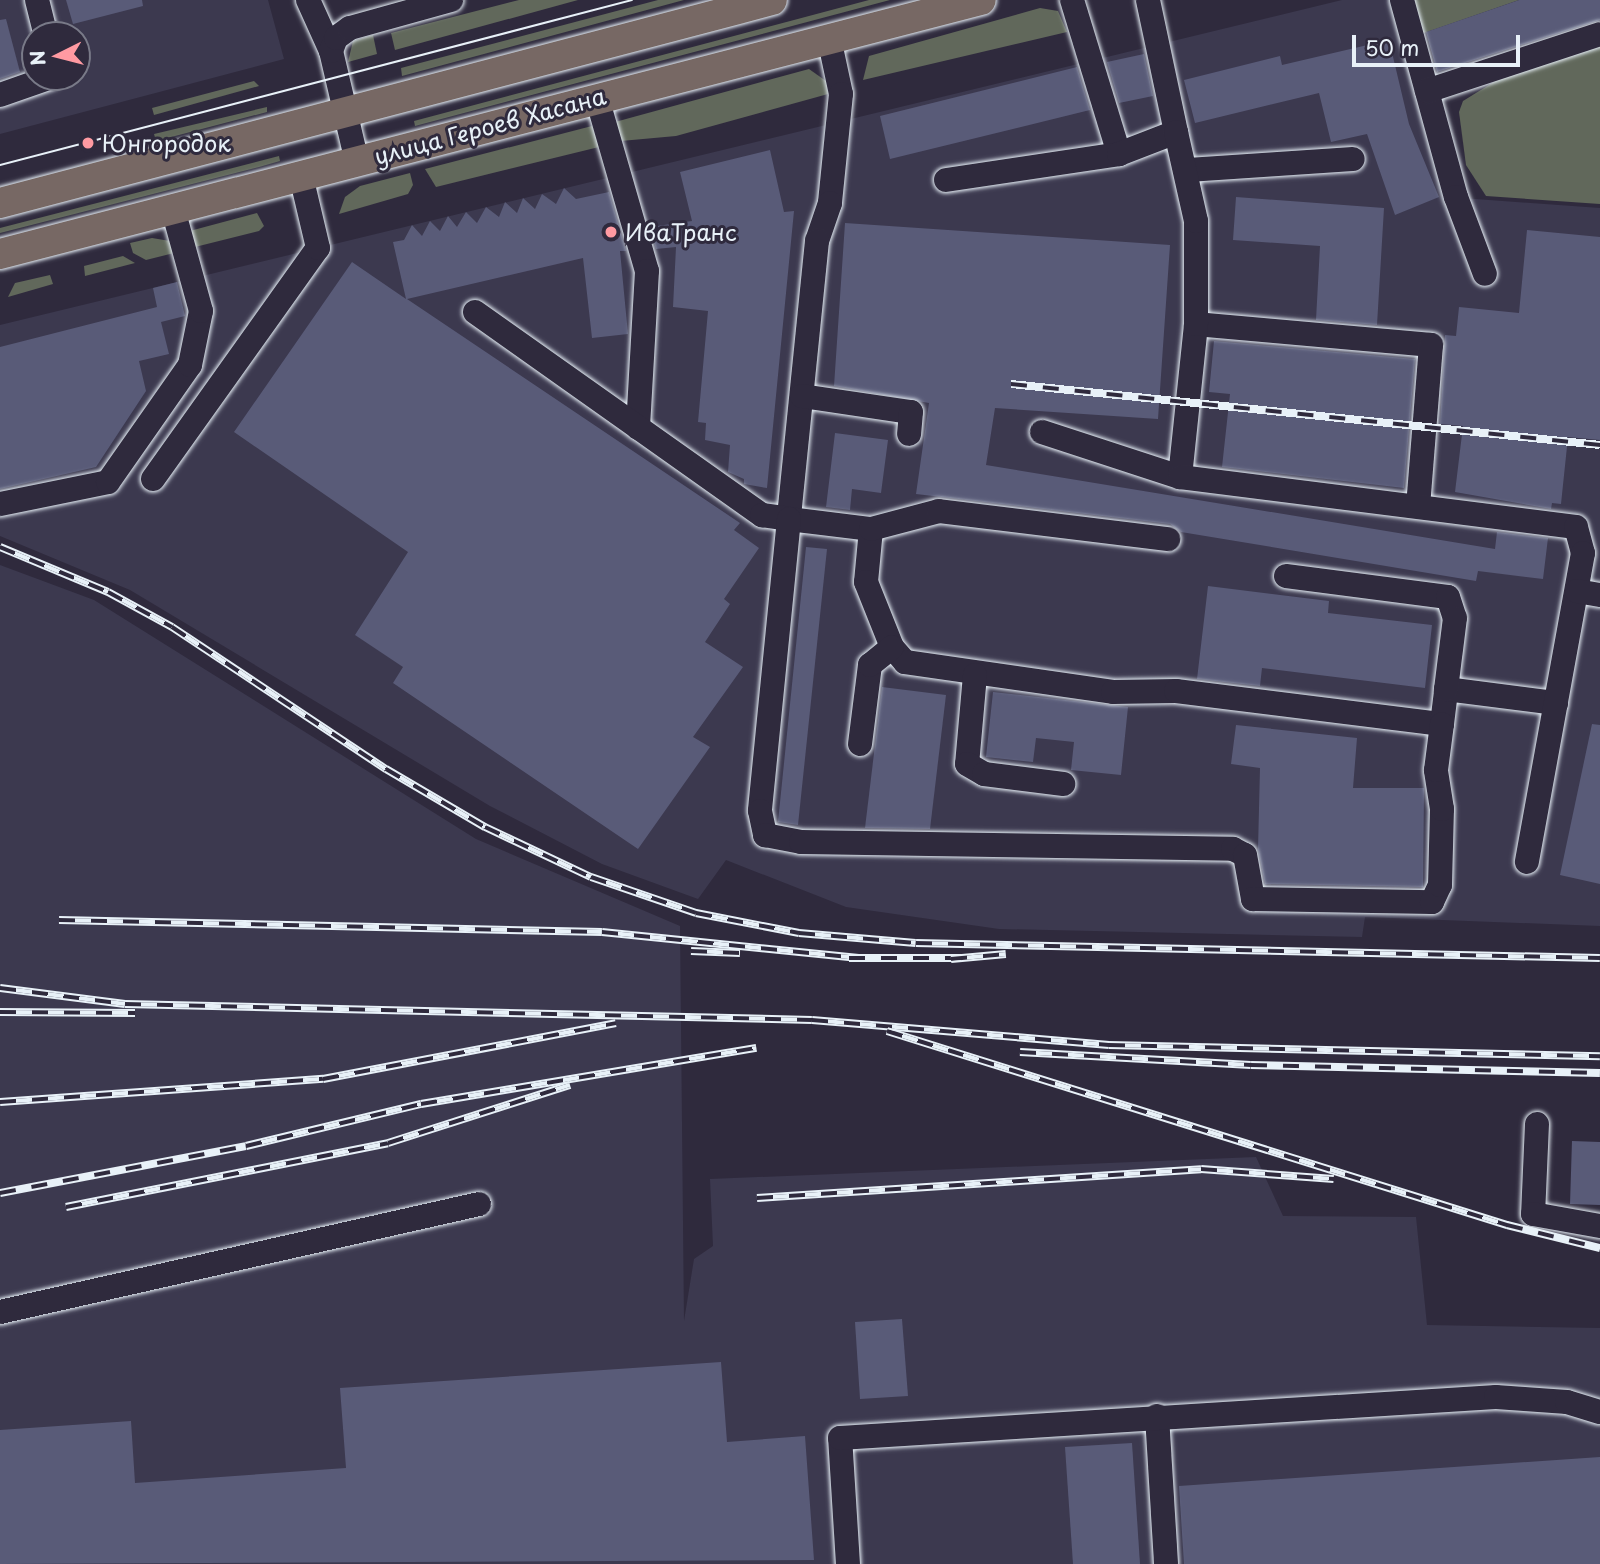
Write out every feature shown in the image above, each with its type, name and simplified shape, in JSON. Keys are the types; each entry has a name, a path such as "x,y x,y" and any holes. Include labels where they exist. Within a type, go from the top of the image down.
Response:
{"main road":[{"path":"0,203 772,0"},
{"name":"улица Героев Хасана","path":"0,254 981,0"}],"street":[{"path":"37,0 42,21"},
{"path":"308,0 331,51 357,162"},
{"path":"1072,0 1119,154"},
{"path":"1148,0 1176,132 1188,170 1196,221 1196,324 1180,477"},
{"path":"1402,0 1456,197 1485,274"},
{"path":"331,51 336,38 350,28 436,2"},
{"path":"1427,91 1600,34"},
{"path":"829,38 841,94 830,203 817,241 760,827 776,838 1233,849 1245,855 1253,899 1432,902 1440,885 1436,771 1455,618 1448,597 1286,576"},
{"path":"0,95 21,88"},
{"path":"597,98 647,271 638,428"},
{"path":"946,180 1119,154 1176,132"},
{"path":"1188,170 1353,159"},
{"path":"153,479 318,248 301,176"},
{"path":"0,505 108,482 190,365 201,311 173,209"},
{"path":"475,312 762,515 871,529 939,511 1168,539"},
{"path":"1196,324 1431,345 1418,505"},
{"path":"802,396 911,412 909,434"},
{"path":"1042,432 1180,477 1576,527 1583,553 1588,593 1556,703 1527,862"},
{"path":"871,529 866,582 892,647 905,662 921,668 1113,692 1176,691 1442,724"},
{"path":"860,744 870,665 892,647"},
{"path":"975,675 967,764 984,774 1063,784"},
{"path":"1446,689 1556,703"},
{"path":"1537,1124 1533,1214 1600,1226"},
{"path":"0,1312 479,1204"},
{"path":"848,1564 840,1438 1157,1416 1496,1397 1567,1402 1600,1412"},
{"path":"1157,1416 1166,1564"}],"shaded area":[{"path":"0,0 268,0 284,59 0,134"},
{"path":"1342,0 1409,0 1462,198 1600,208 1600,926 1365,917 1362,937 999,929 846,907 726,860 698,899 602,864 490,806 130,590 0,536 0,325"},
{"path":"0,565 94,600 476,839 680,926 684,1321 694,1259 713,1246 710,1179 1256,1157 1283,1216 1416,1217 1427,1325 1600,1328 1600,1564 0,1564"}],"green space":[{"path":"519,0 578,0 395,50 391,33"},
{"path":"658,0 684,0 402,76 401,68"},
{"path":"869,0 890,0 415,126 414,121"},
{"path":"1412,0 1519,0 1421,34"},
{"path":"1040,8 1058,11 1067,32 863,80 869,56"},
{"path":"373,35 377,54 348,62 353,41"},
{"path":"1600,46 1600,204 1486,196 1466,165 1459,112 1463,101 1497,80"},
{"path":"809,69 826,81 828,94 676,136 621,141 615,122"},
{"path":"254,81 259,86 154,115 152,108"},
{"path":"267,107 267,112 156,141 154,134"},
{"path":"592,126 599,147 436,187 425,169"},
{"path":"279,156 280,161 259,167 0,233 0,228"},
{"path":"410,173 413,185 408,194 339,214 345,197 360,186"},
{"path":"257,213 264,226 259,231 191,248 186,232"},
{"path":"152,238 170,241 178,252 146,260 133,253 130,243"},
{"path":"123,256 135,263 85,276 84,266"},
{"path":"50,275 53,284 8,297 15,283"}],"building":[{"path":"66,0 142,0 143,6 85,21 72,21"},
{"path":"1519,0 1600,0 1600,20 1437,72 1426,32"},
{"path":"6,19 20,72 0,79 0,20"},
{"path":"1389,40 1409,124 1439,197 1395,215 1367,134 1331,142 1319,93 1195,123 1184,80 1280,56 1282,65"},
{"path":"1144,54 1153,96 1119,103 1107,62"},
{"path":"1077,67 1090,110 890,159 880,116"},
{"path":"770,150 784,212 794,211 767,488 744,484 744,479 728,472 730,445 705,440 706,423 698,422 708,311 673,307 676,247 656,249 650,227 692,221 680,172"},
{"path":"564,188 576,199 609,192 626,251 620,251 628,334 592,338 583,258 407,299 740,523 734,530 759,548 724,599 730,604 705,642 743,667 693,737 710,747 638,849 393,683 403,667 355,635 408,552 234,432 352,262 406,299 393,242 404,240 412,225 422,236 430,221 440,231 448,216 457,227 466,212 477,223 486,207 499,217 505,202 517,213 523,198 535,209 542,194 556,204"},
{"path":"1236,197 1384,208 1377,325 1316,320 1320,246 1233,240"},
{"path":"845,223 1170,245 1158,419 995,408 986,465 1495,549 1497,532 1548,538 1543,579 1478,571 1476,581 1181,532 1170,524 916,494 929,403 834,386"},
{"path":"1527,230 1600,237 1600,440 1568,437 1561,504 1552,503 1551,509 1455,492 1463,426 1440,424 1445,335 1456,336 1459,307 1519,313"},
{"path":"177,282 185,316 161,322 169,354 139,361 146,391 96,467 0,489 0,347 157,307 153,288"},
{"path":"1214,341 1415,359 1404,488 1222,467 1230,394 1209,392"},
{"path":"835,433 888,440 881,493 852,489 850,510 826,507"},
{"path":"806,547 827,549 798,825 778,822"},
{"path":"1208,586 1329,601 1328,613 1432,625 1425,688 1262,668 1260,686 1197,679"},
{"path":"882,687 946,695 930,829 865,828"},
{"path":"993,692 1128,707 1121,775 1071,770 1074,742 1036,738 1033,762 986,757"},
{"path":"1592,724 1600,725 1600,884 1560,875"},
{"path":"1236,725 1357,738 1353,788 1424,788 1423,887 1265,884 1258,849 1260,768 1231,764"},
{"path":"1572,1141 1600,1142 1600,1205 1570,1204"},
{"path":"902,1319 908,1396 860,1399 855,1322"},
{"path":"721,1362 727,1442 805,1436 814,1560 0,1564 0,1430 131,1421 135,1483 346,1468 340,1388"},
{"path":"1132,1443 1140,1564 1073,1564 1065,1447"},
{"path":"1600,1457 1600,1564 1184,1564 1179,1486"}],"tram line":[{"path":"0,165 632,0"}],"railway":[{"path":"1011,384 1600,445"},
{"path":"0,547 108,592 172,627 386,769 485,827 591,877 696,913 799,933 916,943 1600,958"},
{"path":"59,920 602,932 859,958"},
{"path":"691,951 740,953"},
{"path":"951,959 1006,954"},
{"path":"849,958 961,958"},
{"path":"0,988 125,1004 812,1020 1109,1045 1600,1056"},
{"path":"0,1012 135,1013"},
{"path":"0,1102 323,1079 616,1023"},
{"path":"887,1031 1507,1225 1600,1248"},
{"path":"0,1193 246,1146 421,1104 756,1048"},
{"path":"1020,1052 1251,1065 1600,1073"},
{"path":"66,1207 388,1143 570,1085"},
{"path":"757,1198 1201,1169 1334,1179"}],"place":[{"name":"Юнгородок","path":"88,143"},
{"name":"ИваТранс","path":"611,232"}]}
